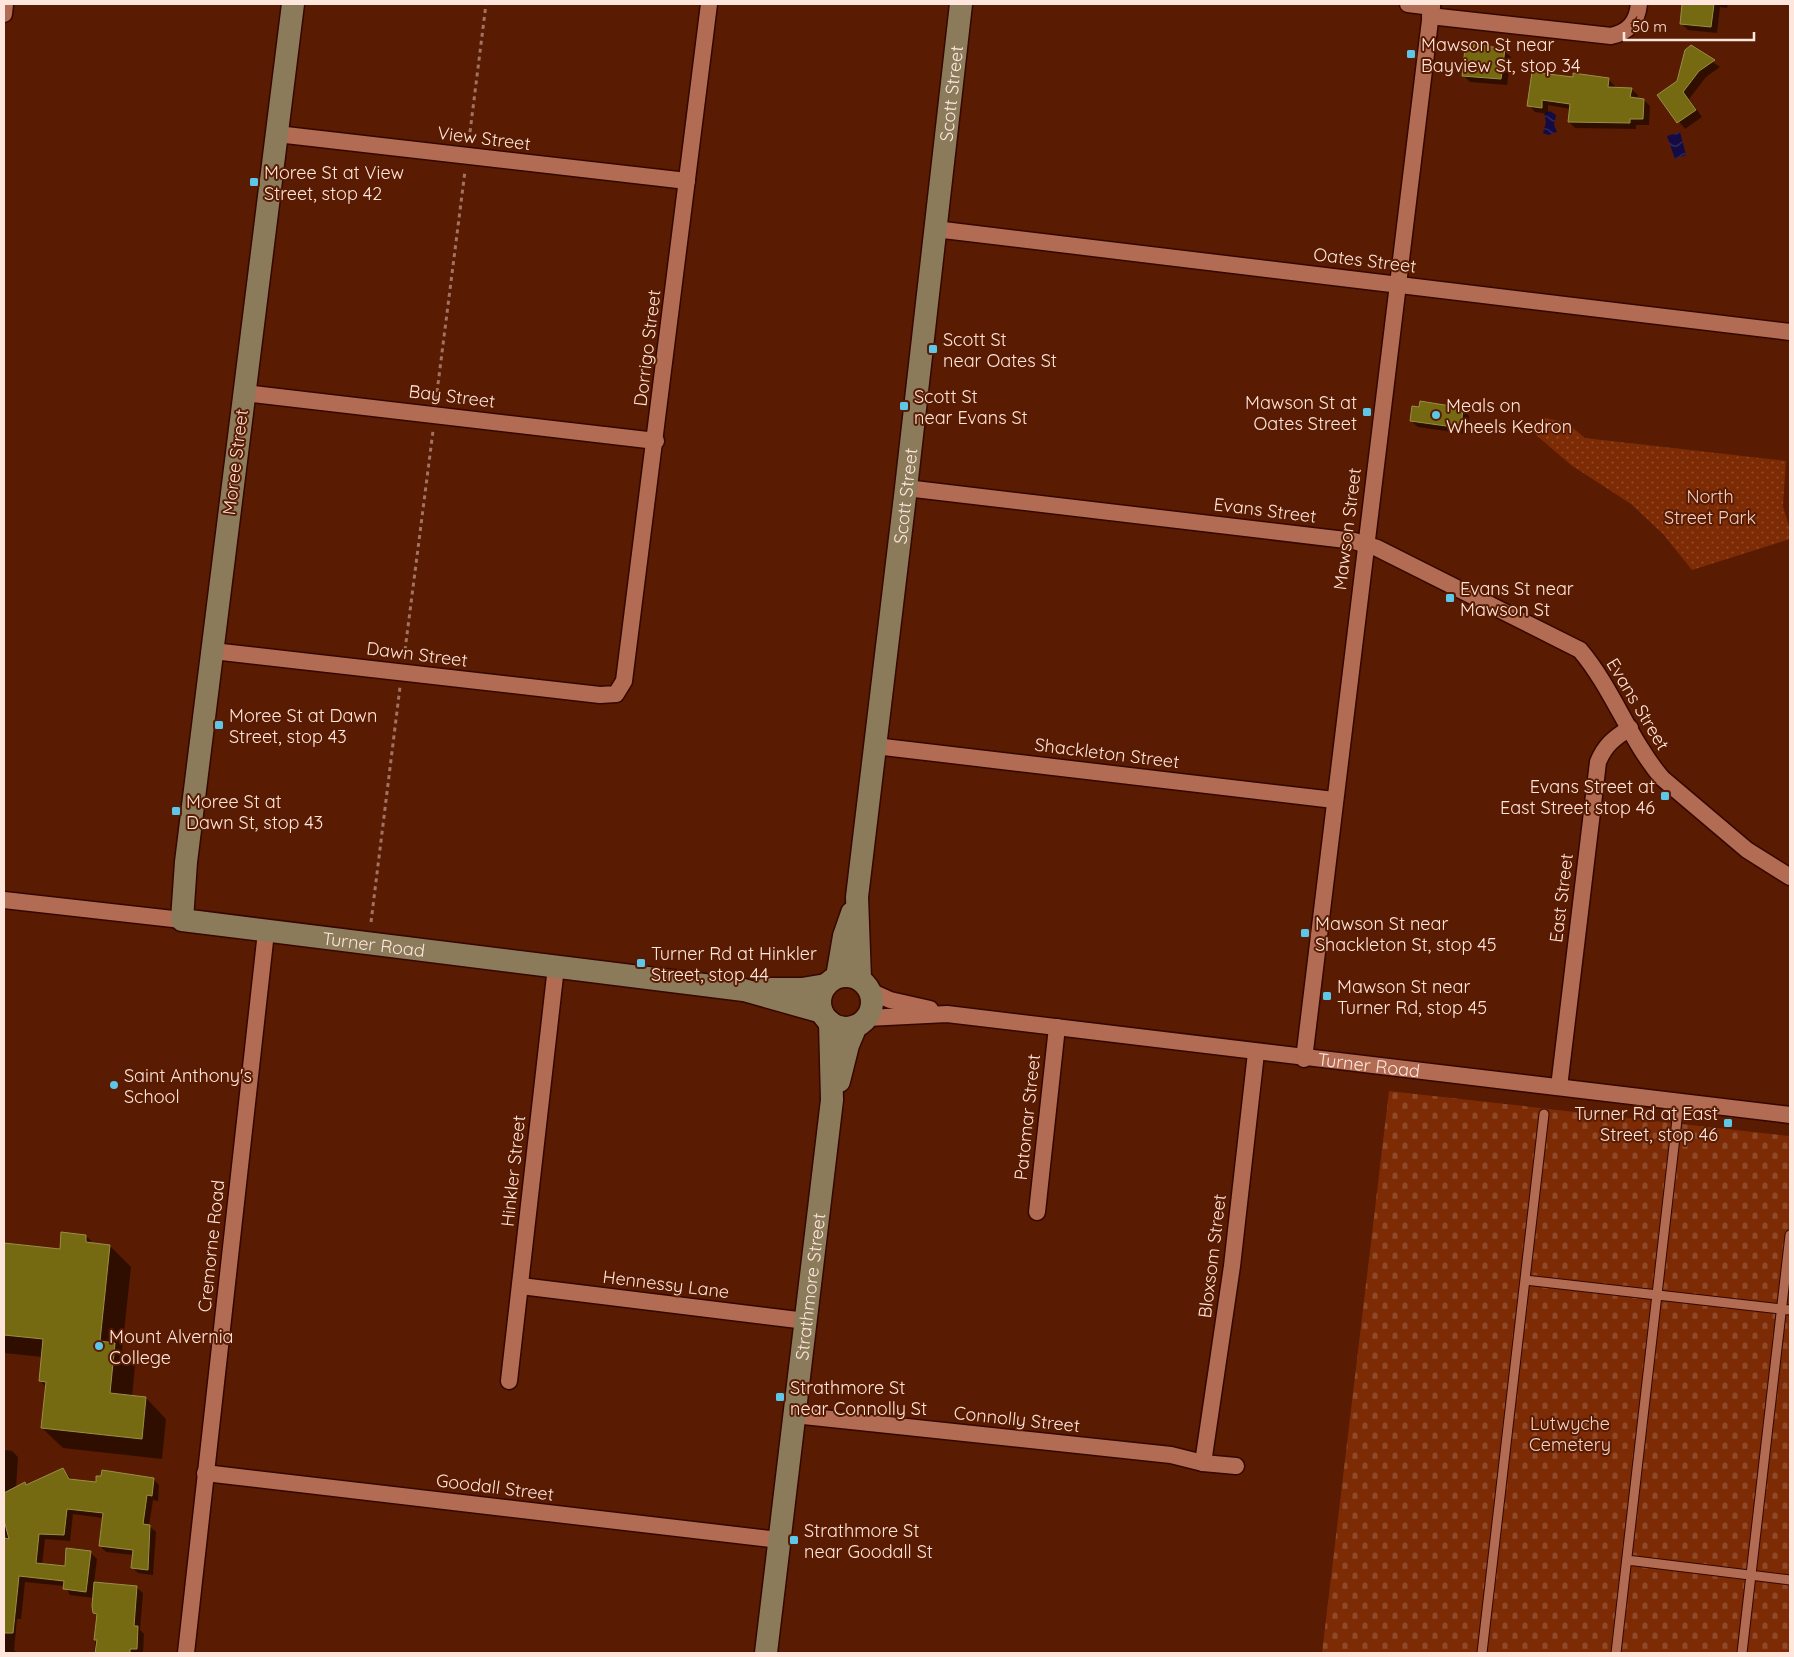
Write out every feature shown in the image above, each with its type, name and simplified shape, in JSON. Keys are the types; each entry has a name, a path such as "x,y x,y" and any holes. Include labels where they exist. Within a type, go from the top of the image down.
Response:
{"street":[{"path":"4,14 5,4"},
{"name":"Moree Street","path":"182,920 186,862 294,4"},
{"name":"Dorrigo Street","path":"616,694 624,681 656,441 709,4"},
{"name":"Scott Street","path":"831,981 857,897 961,4"},
{"path":"1408,4 1600,36 1619,34 1631,36 1640,4"},
{"name":"Mawson Street","path":"1304,1058 1431,9"},
{"name":"View Street","path":"277,134 687,181"},
{"name":"Oates Street","path":"935,229 1790,332"},
{"name":"Bay Street","path":"244,392 656,441"},
{"name":"Evans Street","path":"906,488 1366,544 1580,650 1600,678 1651,765 1662,778 1747,850 1790,877"},
{"name":"Dawn Street","path":"213,651 600,695 616,694"},
{"name":"East Street","path":"1559,1087 1598,762 1611,740 1630,728"},
{"name":"Shackleton Street","path":"875,746 1334,800"},
{"name":"Scott Street","path":"857,897 865,985"},
{"name":"Turner Road","path":"4,900 182,920 266,932 744,990 802,989 844,976 865,985 890,1000 947,1014 1256,1053 1790,1115"},
{"name":"Cremorne Road","path":"186,1653 266,932"},
{"name":"Hinkler Street","path":"510,1380 556,967"},
{"path":"826,1017 820,998 831,981"},
{"path":"861,1022 872,1005 865,985"},
{"name":"Turner Road","path":"744,990 826,1017 847,1028 861,1022 947,1014"},
{"name":"Strathmore Street","path":"766,1653 832,1100 826,1017"},
{"name":"Strathmore Street","path":"832,1100 844,1068 848,1045 861,1022"},
{"name":"Patomar Street","path":"1037,1212 1057,1027"},
{"name":"Bloxsom Street","path":"1203,1463 1232,1266 1256,1053"},
{"name":"Hennessy Lane","path":"521,1286 806,1321"},
{"name":"Connolly Street","path":"794,1415 1171,1455 1203,1463 1236,1466"},
{"name":"Goodall Street","path":"205,1473 779,1540"}],"lane":[{"path":"1616,1653 1679,1102"},
{"path":"1482,1653 1544,1114"},
{"path":"1742,1653 1786,1309 1790,1235"},
{"path":"1525,1280 1786,1309"},
{"path":"1626,1560 1790,1580"}],"path":[{"path":"371,922 486,4"}],"green space":[{"name":"North Street Park","path":"1541,417 1567,423 1585,438 1786,461 1783,506 1790,530 1790,539 1692,570 1663,534 1631,504 1571,465 1536,435"},
{"name":"Lutwyche Cemetery","path":"1389,1091 1790,1136 1790,1653 1322,1653"}],"water":[{"path":"1550,111 1556,115 1554,125 1557,132 1548,135 1543,133 1546,122 1544,114"},
{"path":"1680,132 1686,155 1675,159 1667,136"}],"building":[{"path":"1682,4 1714,4 1711,27 1680,24"},
{"path":"1474,44 1505,49 1501,79 1462,76 1465,48 1473,49"},
{"path":"1691,45 1715,60 1699,71 1683,92 1696,110 1677,123 1657,95 1677,81 1685,50"},
{"path":"1532,72 1573,77 1573,73 1609,78 1608,87 1632,88 1630,97 1644,99 1643,119 1630,119 1630,123 1568,122 1570,104 1542,100 1542,108 1527,106"},
{"name":"Meals on Wheels Kedron","path":"1420,401 1463,408 1461,428 1410,421 1412,406 1419,407"},
{"path":"61,1232 86,1235 86,1242 110,1245 100,1341 115,1343 110,1393 146,1397 142,1439 41,1428 46,1382 39,1381 43,1339 4,1335 4,1243 60,1249"},
{"path":"63,1468 69,1479 96,1482 96,1476 101,1476 102,1470 154,1478 152,1496 147,1495 143,1524 150,1525 148,1570 131,1568 133,1550 99,1546 103,1513 67,1509 64,1535 39,1534 36,1563 65,1566 66,1548 91,1551 86,1592 63,1589 64,1581 19,1576 13,1633 4,1633 4,1538 9,1539 4,1520 4,1493 25,1482 26,1485"},
{"path":"94,1582 137,1586 134,1626 138,1626 137,1649 130,1649 130,1653 95,1653 97,1640 94,1640 97,1614 93,1613 92,1606"}],"place":[{"name":"Mawson St near Bayview St, stop 34","path":"1411,54"},
{"name":"Moree St at View Street, stop 42","path":"254,182"},
{"name":"Scott St near Oates St","path":"933,349"},
{"name":"Scott St near Evans St","path":"904,406"},
{"name":"Mawson St at Oates Street","path":"1367,412"},
{"name":"Meals on Wheels Kedron","path":"1436,415"},
{"name":"Evans St near Mawson St","path":"1450,598"},
{"name":"Moree St at Dawn Street, stop 43","path":"219,725"},
{"name":"Evans Street at East Street stop 46","path":"1665,796"},
{"name":"Moree St at Dawn St, stop 43","path":"176,811"},
{"name":"Mawson St near Shackleton St, stop 45","path":"1305,933"},
{"name":"Turner Rd at Hinkler Street, stop 44","path":"641,963"},
{"name":"Mawson St near Turner Rd, stop 45","path":"1327,996"},
{"name":"Saint Anthony's School","path":"114,1085"},
{"name":"Turner Rd at East Street, stop 46","path":"1728,1123"},
{"name":"Mount Alvernia College","path":"99,1346"},
{"name":"Strathmore St near Connolly St","path":"780,1397"},
{"name":"Strathmore St near Goodall St","path":"794,1540"}]}
